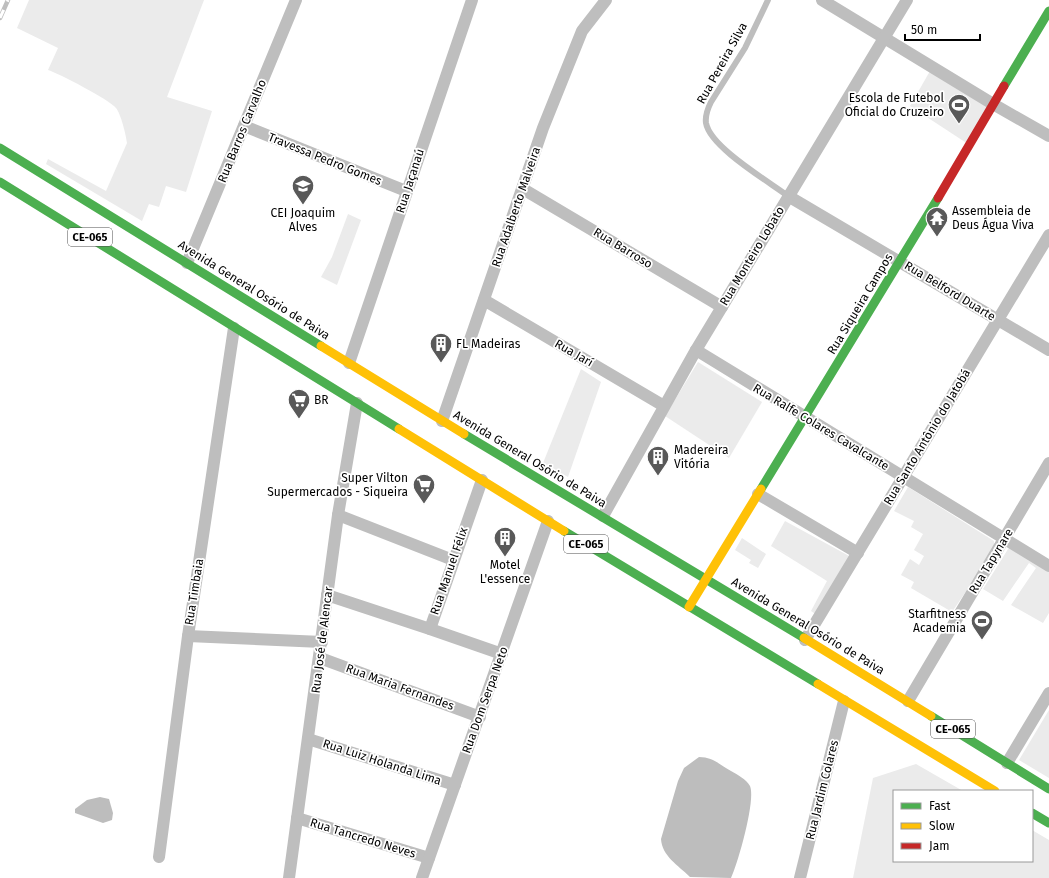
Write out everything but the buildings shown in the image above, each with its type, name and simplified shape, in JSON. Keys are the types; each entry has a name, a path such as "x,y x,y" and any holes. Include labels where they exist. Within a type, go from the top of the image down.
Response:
{"main road":[{"name":"Rua Siqueira Campos","path":"689,607 900,262 1049,11"},
{"name":"Avenida General Osório de Paiva","path":"0,148 442,421 603,516 805,640 908,701 1049,789"},
{"name":"CE-065","path":"0,182 180,293 238,319 357,403 844,702 993,790"},
{"path":"180,293 194,285 198,274 191,266"},
{"path":"238,319 258,308"},
{"path":"1033,814 1049,823"}],"street":[{"name":"Rua Barros Carvalho","path":"191,266 244,126 296,0"},
{"name":"Rua Jaçanaú","path":"349,363 406,191 472,0"},
{"name":"Rua Adalberto Malveira","path":"442,421 543,128 577,42 590,18 606,0"},
{"path":"822,0 884,39 1049,136"},
{"name":"Rua Monteiro Lobato","path":"603,516 696,350 907,0"},
{"name":"Travessa Pedro Gomes","path":"244,126 406,191"},
{"name":"Rua Barroso","path":"523,189 722,307"},
{"name":"Rua Belford Duarte","path":"788,196 1049,350"},
{"name":"Rua Santo Antônio do Jatobá","path":"805,640 905,476 997,319 1049,234"},
{"name":"Rua Jarí","path":"484,300 664,406"},
{"name":"Rua Timbaia","path":"159,857 188,636 238,319"},
{"name":"Rua Ralfe Colares Cavalcante","path":"696,350 805,418 905,476 1049,566"},
{"name":"Rua José de Alencar","path":"289,878 320,658 338,515 357,403"},
{"name":"Rua Tapynare","path":"908,701 1049,463"},
{"name":"Rua Manuel Félix","path":"327,596 430,629 482,480"},
{"path":"758,494 858,553"},
{"path":"338,515 453,560"},
{"name":"Rua Dom Serpa Neto","path":"422,878 548,521"},
{"path":"430,629 502,654"},
{"path":"188,636 322,642"},
{"name":"Rua Maria Fernandes","path":"320,658 480,717"},
{"path":"1006,763 1049,693"},
{"name":"Rua Jardim Colares","path":"800,878 844,702"},
{"name":"Rua Luiz Holanda Lima","path":"308,739 455,785"},
{"name":"Rua Tancredo Neves","path":"297,818 429,858"}],"lane":[{"name":"Rua Pereira Silva","path":"768,0 745,48 711,102 707,110 706,123 717,143 788,196"}],"shaded area":[{"path":"29,0 204,0 167,97 212,111 186,192 166,186 159,207 149,204 142,221 46,164 48,159 106,191 127,143 116,108 94,93 48,70 58,48 17,28"},
{"name":"Escola de Futebol Oficial do Cruzeiro","path":"930,71 989,106 968,144 910,106"},
{"path":"348,214 361,220 337,285 321,277 332,257"},
{"path":"698,362 762,402 729,458 665,416"},
{"path":"581,369 601,382 568,477 543,463"},
{"path":"908,487 994,541 994,550 952,612 911,588 914,582 901,575 910,559 919,565 924,556 914,550 923,534 911,527 914,521 894,511"},
{"path":"785,521 851,557 817,615 811,611 827,581 771,546"},
{"path":"742,538 766,554 758,568 749,563 751,560 735,550"},
{"path":"1010,546 1049,572 1049,613 1043,623 1011,605 1036,568 1029,563 1003,601 983,589"},
{"path":"1049,710 1049,778 1019,760"},
{"path":"699,757 708,758 716,762 742,777 750,786 751,804 742,846 731,878 690,877 671,860 662,845 661,839 678,781 684,768"},
{"path":"916,764 961,790 893,790 893,862 1033,862 1033,831 1049,840 1049,878 853,878 873,778"},
{"path":"100,797 109,799 113,813 112,820 103,823 75,813 75,809 87,800"}],"railway":[{"path":"0,18 8,0"}],"traffic: fast":[{"path":"1004,86 1049,11"},
{"path":"0,148 321,346"},
{"path":"0,182 399,429"},
{"path":"761,489 938,198"},
{"path":"464,434 804,638"},
{"path":"564,531 818,684"},
{"path":"931,716 1049,789"},
{"path":"1033,814 1049,823"}],"traffic: slow":[{"path":"321,346 464,434"},
{"path":"399,429 564,531"},
{"path":"689,607 761,489"},
{"path":"804,638 931,716"},
{"path":"818,684 993,790"}],"traffic: jam":[{"path":"938,198 1004,86"}],"place":[{"name":"Escola de Futebol Oficial do Cruzeiro","path":"959,124"},
{"name":"CEI Joaquim Alves","path":"303,206"},
{"name":"Assembleia de Deus Água Viva","path":"937,238"},
{"name":"FL Madeiras","path":"441,364"},
{"name":"BR","path":"299,420"},
{"name":"Madereira Vitória","path":"658,476"},
{"name":"Super Vilton Supermercados - Siqueira","path":"424,504"},
{"name":"Motel L'essence","path":"505,558"},
{"name":"Starfitness Academia","path":"982,640"}]}
